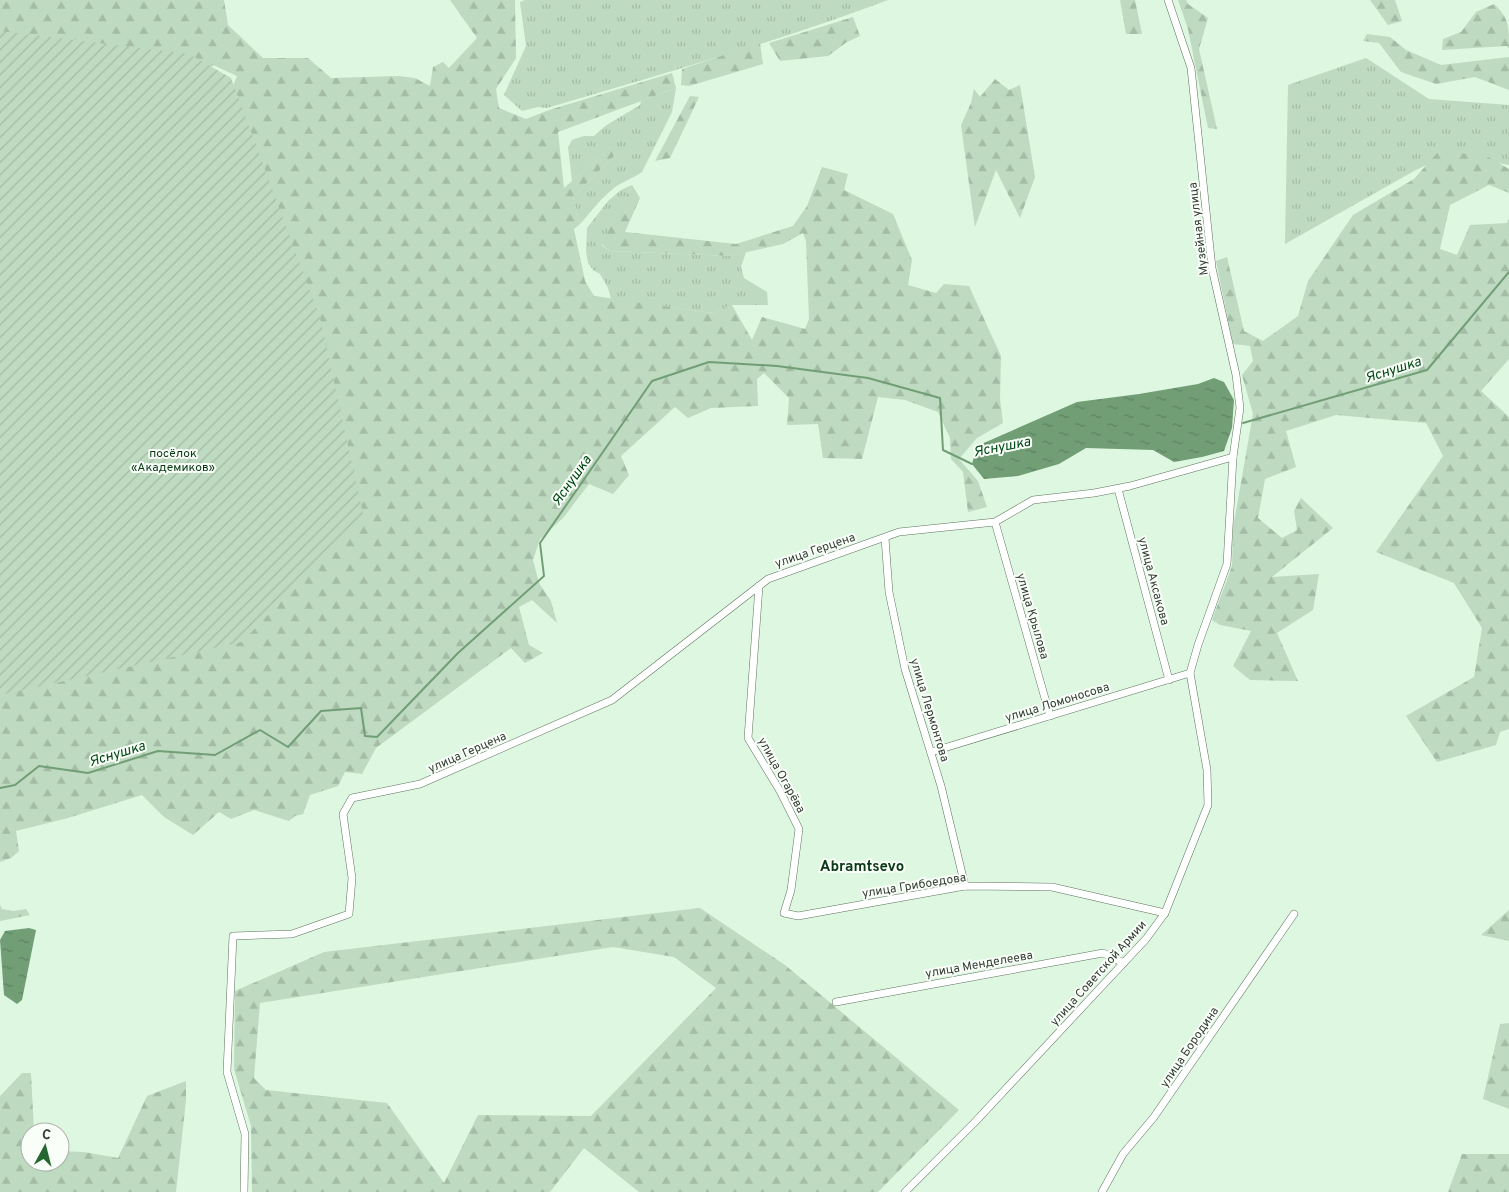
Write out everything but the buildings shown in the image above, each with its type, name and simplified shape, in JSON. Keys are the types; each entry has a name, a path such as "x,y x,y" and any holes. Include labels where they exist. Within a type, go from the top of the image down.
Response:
{"street":[{"name":"Музейная улица","path":"1168,0 1191,68 1212,268 1236,375 1240,408 1233,457"},
{"name":"улица Герцена","path":"244,1192 245,1134 226,1072 232,936 292,934 349,914 352,878 343,814 352,798 420,784 612,700 768,579 898,532 995,522 1033,500 1094,494 1118,489 1233,457"},
{"name":"улица Советской Армии","path":"905,1192 975,1122 1124,963 1146,939 1165,913 1208,805 1207,770 1190,673 1227,564 1233,457"},
{"name":"улица Аксакова","path":"1118,489 1169,680"},
{"name":"улица Крылова","path":"995,522 1050,716"},
{"name":"улица Лермонтова","path":"884,538 889,592 903,659 931,752 965,886"},
{"name":"улица Огарёва","path":"759,586 748,738 780,791 799,829 791,890 784,912"},
{"name":"улица Ломоносова","path":"931,752 1190,673"},
{"name":"улица Грибоедова","path":"784,912 798,916 965,886 1052,887 1165,913"},
{"name":"улица Бородина","path":"1102,1192 1123,1154 1154,1117 1294,914"},
{"name":"улица Менделеева","path":"836,1002 1103,953 1124,963"}],"green space":[{"path":"0,0 224,0 228,25 263,58 308,58 331,78 398,76 415,78 430,86 433,67 443,62 449,68 477,38 450,0 515,0 516,58 496,89 499,108 526,119 549,110 672,73 676,88 558,132 564,188 612,146 615,155 573,197 580,224 574,229 585,281 594,296 713,313 732,305 752,340 762,317 805,329 809,319 806,241 803,233 783,244 730,256 610,251 601,244 632,185 640,198 625,232 736,244 793,226 807,206 822,167 848,174 844,190 893,214 912,260 908,285 936,293 944,284 969,286 1001,356 1000,399 1003,423 977,438 959,459 978,481 987,507 968,512 963,472 951,459 950,438 938,412 905,400 878,397 862,459 823,458 818,424 787,425 789,398 764,373 757,379 758,406 711,408 688,418 675,407 621,456 629,475 613,494 589,484 563,518 540,539 533,560 539,583 551,601 557,623 532,600 519,607 529,645 543,653 525,663 511,648 376,748 362,774 345,772 338,786 310,795 303,814 295,816 289,821 254,810 231,819 219,812 193,835 164,817 142,795 68,818 16,831 19,851 11,858 0,862 0,635 204,158 237,76 213,65 198,81 0,78"},
{"path":"525,0 888,0 804,30 719,57 547,108 538,107 522,111 504,95 526,46 520,2"},
{"path":"1120,0 1135,0 1142,34 1126,34"},
{"path":"1178,0 1186,0 1188,4 1208,18 1199,49 1217,129 1208,128 1188,29"},
{"path":"1370,0 1395,0 1402,21 1388,25"},
{"path":"1494,4 1503,14 1507,23 1509,48 1506,46 1442,50 1443,39 1461,32 1476,12"},
{"path":"853,17 860,36 847,42 828,56 780,61 769,43"},
{"name":"посёлок «Академиков»","path":"0,31 189,54 231,78 320,318 363,514 242,642 0,695"},
{"path":"1367,34 1390,37 1406,50 1441,65 1509,57 1509,90 1475,77 1436,84 1401,72 1379,43 1363,41"},
{"path":"760,43 763,64 689,86 681,85 682,69"},
{"path":"1366,58 1429,99 1509,105 1509,165 1449,154 1414,171 1285,244 1288,85"},
{"path":"995,79 1009,90 1020,85 1035,177 1020,218 996,170 975,227 961,125 971,103 974,89 980,97"},
{"path":"676,88 672,112 642,172 609,192 580,224 573,197 615,155 611,147 572,181 568,147 572,140 584,136 594,136 605,126 640,105 641,101"},
{"path":"690,96 699,97 670,158 655,161"},
{"path":"1437,153 1483,154 1509,169 1509,193 1489,185 1450,205 1440,249 1457,255 1470,225 1507,223 1509,219 1509,359 1481,391 1509,417 1509,729 1500,732 1496,745 1437,762 1406,716 1474,677 1482,628 1454,583 1376,552 1443,456 1426,423 1336,415 1286,431 1296,467 1265,479 1258,518 1282,538 1297,530 1294,511 1301,498 1333,528 1272,577 1319,574 1313,610 1277,633 1298,681 1250,680 1233,666 1251,631 1220,625 1212,620 1232,566 1233,528 1253,414 1242,375 1253,361 1250,346 1233,344 1216,261 1227,257 1244,331 1263,341 1298,316 1308,281 1353,215 1414,179"},
{"path":"632,185 601,245 610,251 730,256 746,252 741,267 744,278 767,292 768,305 732,305 713,313 611,299 608,288 600,274 593,270 588,263 586,251 587,228 608,201 621,190"},
{"path":"0,905 2,909 14,911 26,909 30,915 0,921"},
{"path":"700,908 785,965 959,1110 878,1192 639,1192 584,1148 550,1192 252,1192 251,1126 234,1069 235,991 324,952","holes":["613,947 674,957 716,988 591,1116 478,1115 444,1183 387,1103 266,1090 254,1078 260,1003"]},
{"path":"1509,910 1509,941 1481,935"},
{"path":"1509,1023 1509,1109 1483,1099 1500,1024"},
{"path":"22,1073 31,1073 33,1122 20,1122 20,1172 70,1172 70,1151 118,1158 147,1096 186,1081 186,1100 176,1192 0,1192 0,1096"},
{"path":"1462,1154 1509,1154 1509,1192 1448,1192"}],"water":[{"path":"1214,378 1224,382 1234,400 1232,428 1224,451 1174,462 1153,450 1086,448 1059,464 1018,476 984,479 972,464 977,446 1077,402 1198,384"},
{"path":"29,928 36,930 22,1000 17,1004 4,995 0,940 5,931"}],"waterway":[{"name":"Яснушка","path":"1243,423 1427,370 1509,272"},
{"name":"Яснушка","path":"0,788 15,785 39,766 88,773 158,751 215,755 260,730 288,747 321,711 361,708 365,736 377,737 458,653 544,576 540,543 652,381 709,362 777,366 868,378 940,398 943,450 974,464"}],"district":[{"name":"Abramtsevo","path":"862,866"}]}
